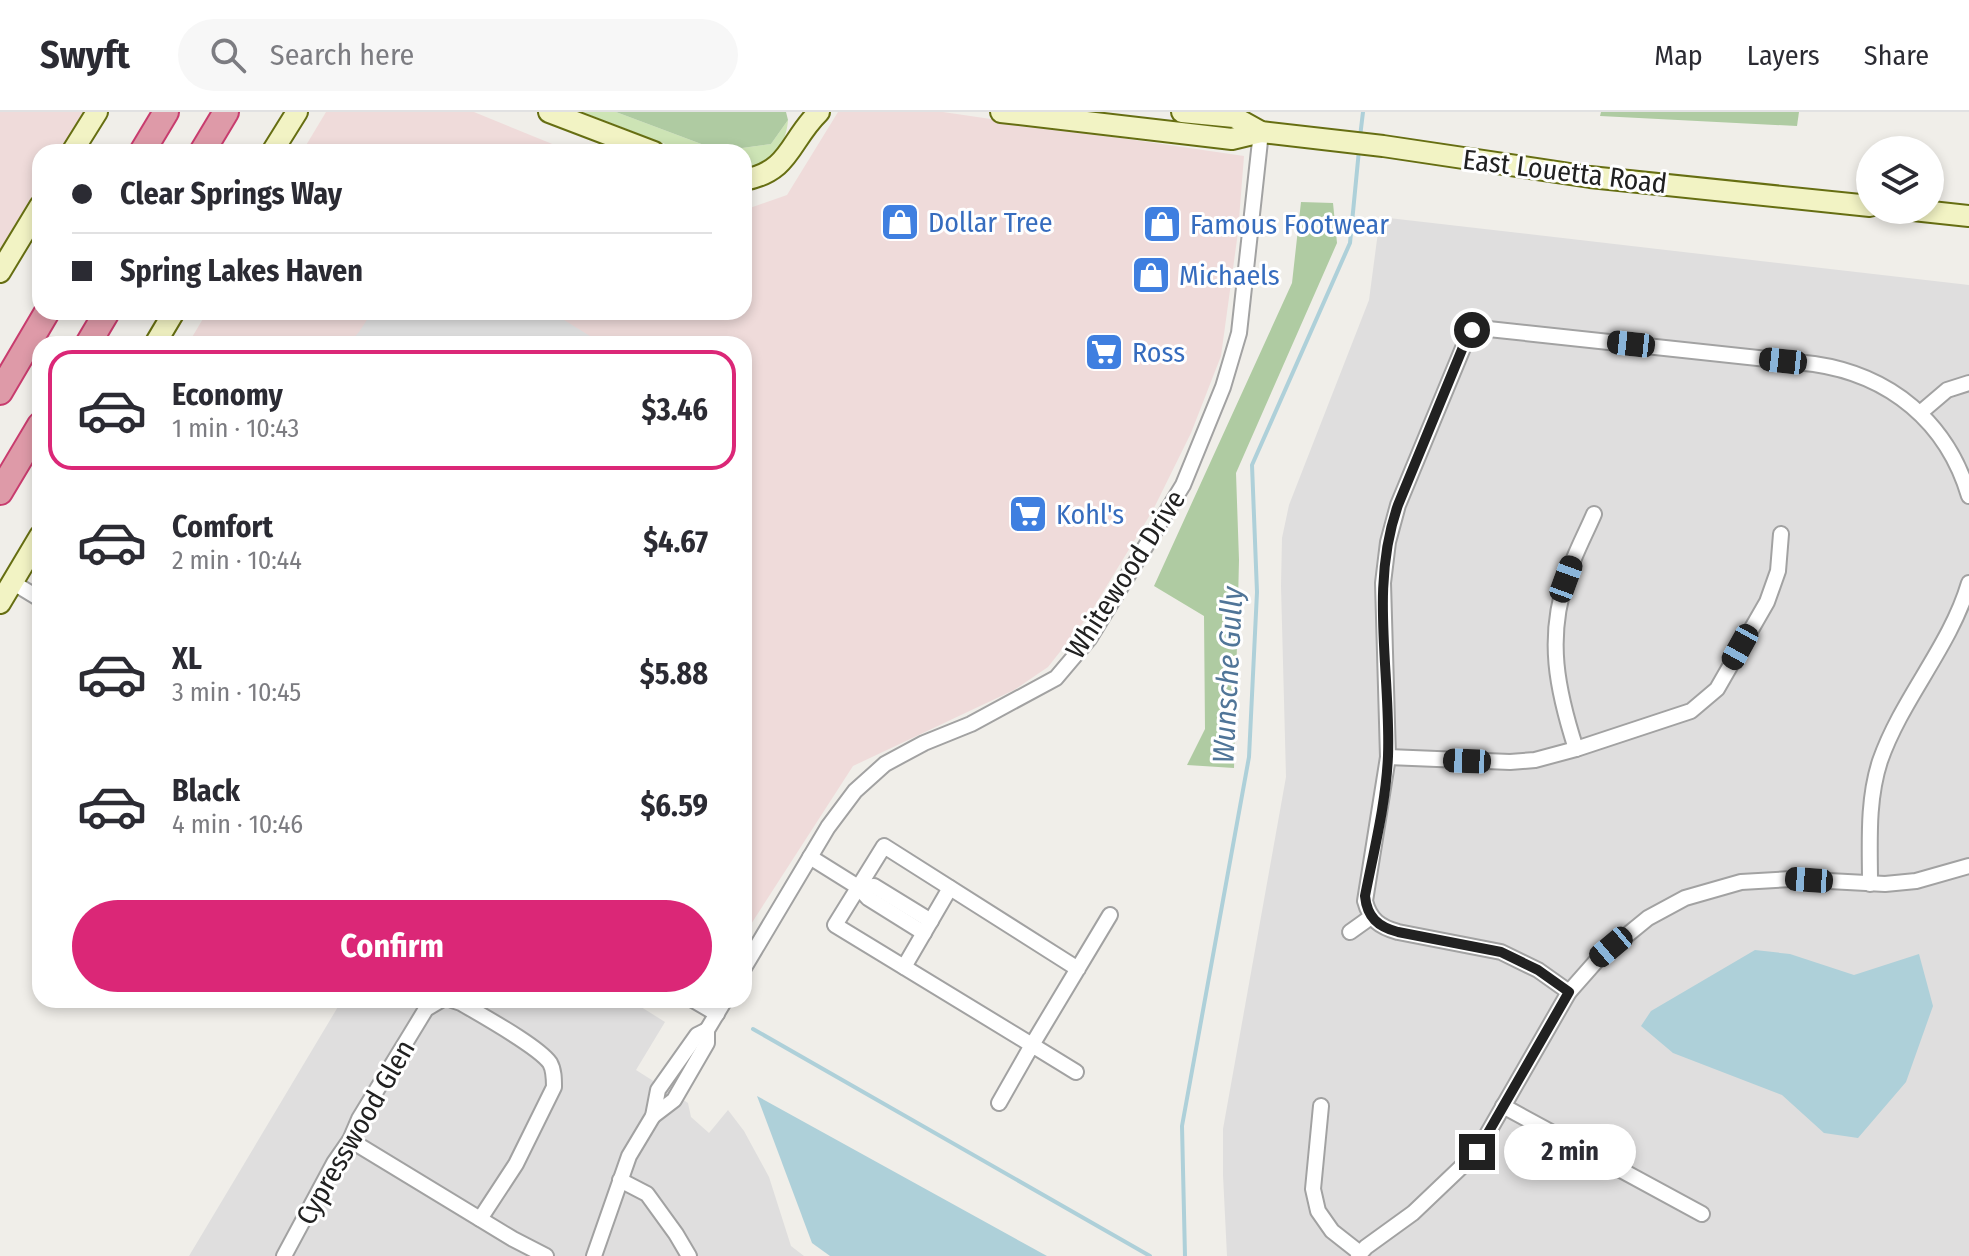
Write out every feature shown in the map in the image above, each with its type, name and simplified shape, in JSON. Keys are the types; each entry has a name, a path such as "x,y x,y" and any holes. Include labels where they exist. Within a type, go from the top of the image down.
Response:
{"highway":[{"path":"147,144 166,112"},
{"path":"207,144 226,112"},
{"path":"0,392 32,338"},
{"path":"0,492 32,438"}],"main road":[{"path":"77,144 97,112"},
{"path":"277,144 297,112"},
{"path":"549,112 633,144"},
{"path":"797,112 798,138"},
{"path":"752,178 773,170 819,112"},
{"name":"East Louetta Road","path":"1001,112 1232,139 1261,132 1383,146 1590,177 1856,205"},
{"name":"East Louetta Road","path":"1182,112 1234,117 1261,132"},
{"path":"1944,213 1969,216"},
{"path":"0,272 32,219"},
{"path":"0,603 32,549"}],"street":[{"name":"Whitewood Drive","path":"752,955 828,827 855,791 885,764 924,743 971,724 1056,678 1089,639 1183,485 1223,387 1239,333 1261,132"},
{"path":"1569,992 1538,970 1501,952 1382,927 1366,907 1365,896 1388,757 1383,596 1388,542 1398,505 1468,335 1479,328 1837,368 1881,384 1920,413 1953,457 1969,496"},
{"path":"1920,413 1947,390 1969,383"},
{"path":"1576,749 1557,680 1555,631 1566,579 1594,514"},
{"path":"1388,757 1510,762 1535,760 1691,711 1717,689 1774,587 1780,561 1781,534"},
{"path":"12,582 32,594"},
{"path":"1870,884 1871,803 1880,761 1890,736 1952,625 1969,583"},
{"path":"1076,1072 835,925 884,846 948,893 1078,969"},
{"path":"810,857 858,887 868,898 927,927"},
{"path":"1321,1106 1313,1189 1318,1211 1332,1231 1359,1254 1413,1213 1477,1152 1569,992 1588,968 1636,927 1662,910 1699,893 1760,880 1870,884 1916,881 1969,866"},
{"path":"904,967 948,893"},
{"path":"999,1103 1110,915"},
{"path":"1350,932 1371,917"},
{"name":"Cypresswood Glen","path":"284,1256 359,1119 428,1008"},
{"path":"469,1008 538,1051 550,1063 554,1074 554,1087 516,1164 480,1219"},
{"path":"707,1008 717,1014"},
{"path":"594,1256 629,1156 653,1116 658,1090 680,1075 697,1035 707,1030 720,1008"},
{"path":"1503,1106 1702,1214"},
{"path":"350,1140 546,1256"},
{"path":"620,1180 647,1194 689,1256"}],"shaded area":[{"path":"0,112 83,112 64,144 32,144 32,196 0,249"},
{"path":"326,112 474,112 552,144 307,144"},
{"path":"838,112 943,112 1244,156 1238,232 1221,356 1191,433 1153,510 1089,615 1048,667 1014,690 853,766 752,923 752,336 193,336 202,320 752,320 752,207 787,195"},
{"path":"1380,217 1969,285 1969,1256 1227,1256 1223,1129 1286,777 1282,538 1289,505 1369,300"},
{"path":"367,320 564,320 590,336 355,336"},
{"path":"337,1008 643,1008 665,1022 636,1070 688,1103 691,1117 709,1133 728,1110 744,1131 769,1177 791,1246 804,1256 189,1256"}],"green space":[{"path":"582,112 616,112 701,144 665,144"},
{"path":"616,112 786,112 788,120 771,144 752,147 752,144 701,144"},
{"path":"1601,112 1799,112 1797,126 1600,116"},
{"path":"788,120 778,151 761,164 752,166 752,147 771,144"},
{"path":"1301,202 1333,203 1337,243 1236,473 1239,560 1234,768 1187,765 1205,729 1204,616 1154,586 1292,283"}],"water":[{"path":"1755,950 1790,954 1854,975 1919,954 1933,1006 1906,1082 1858,1138 1824,1133 1782,1095 1673,1053 1641,1026 1651,1011"},
{"path":"757,1096 1047,1256 830,1256 812,1243"}],"waterway":[{"name":"Wunsche Gully","path":"1360,137 1363,112"},
{"name":"Wunsche Gully","path":"1185,1256 1182,1126 1249,757 1257,592 1252,465 1350,243 1359,150"},
{"path":"753,1029 1150,1256"}],"place":[{"name":"Dollar Tree","path":"900,222"},
{"name":"Famous Footwear","path":"1162,224"},
{"name":"Michaels","path":"1151,275"},
{"name":"Ross","path":"1104,352"},
{"name":"Kohl's","path":"1028,514"}],"route":[{"path":"1472,330 1398,505 1385,555 1383,596 1388,757 1365,896 1371,917 1382,927 1501,952 1538,970 1569,992 1477,1152"}]}
